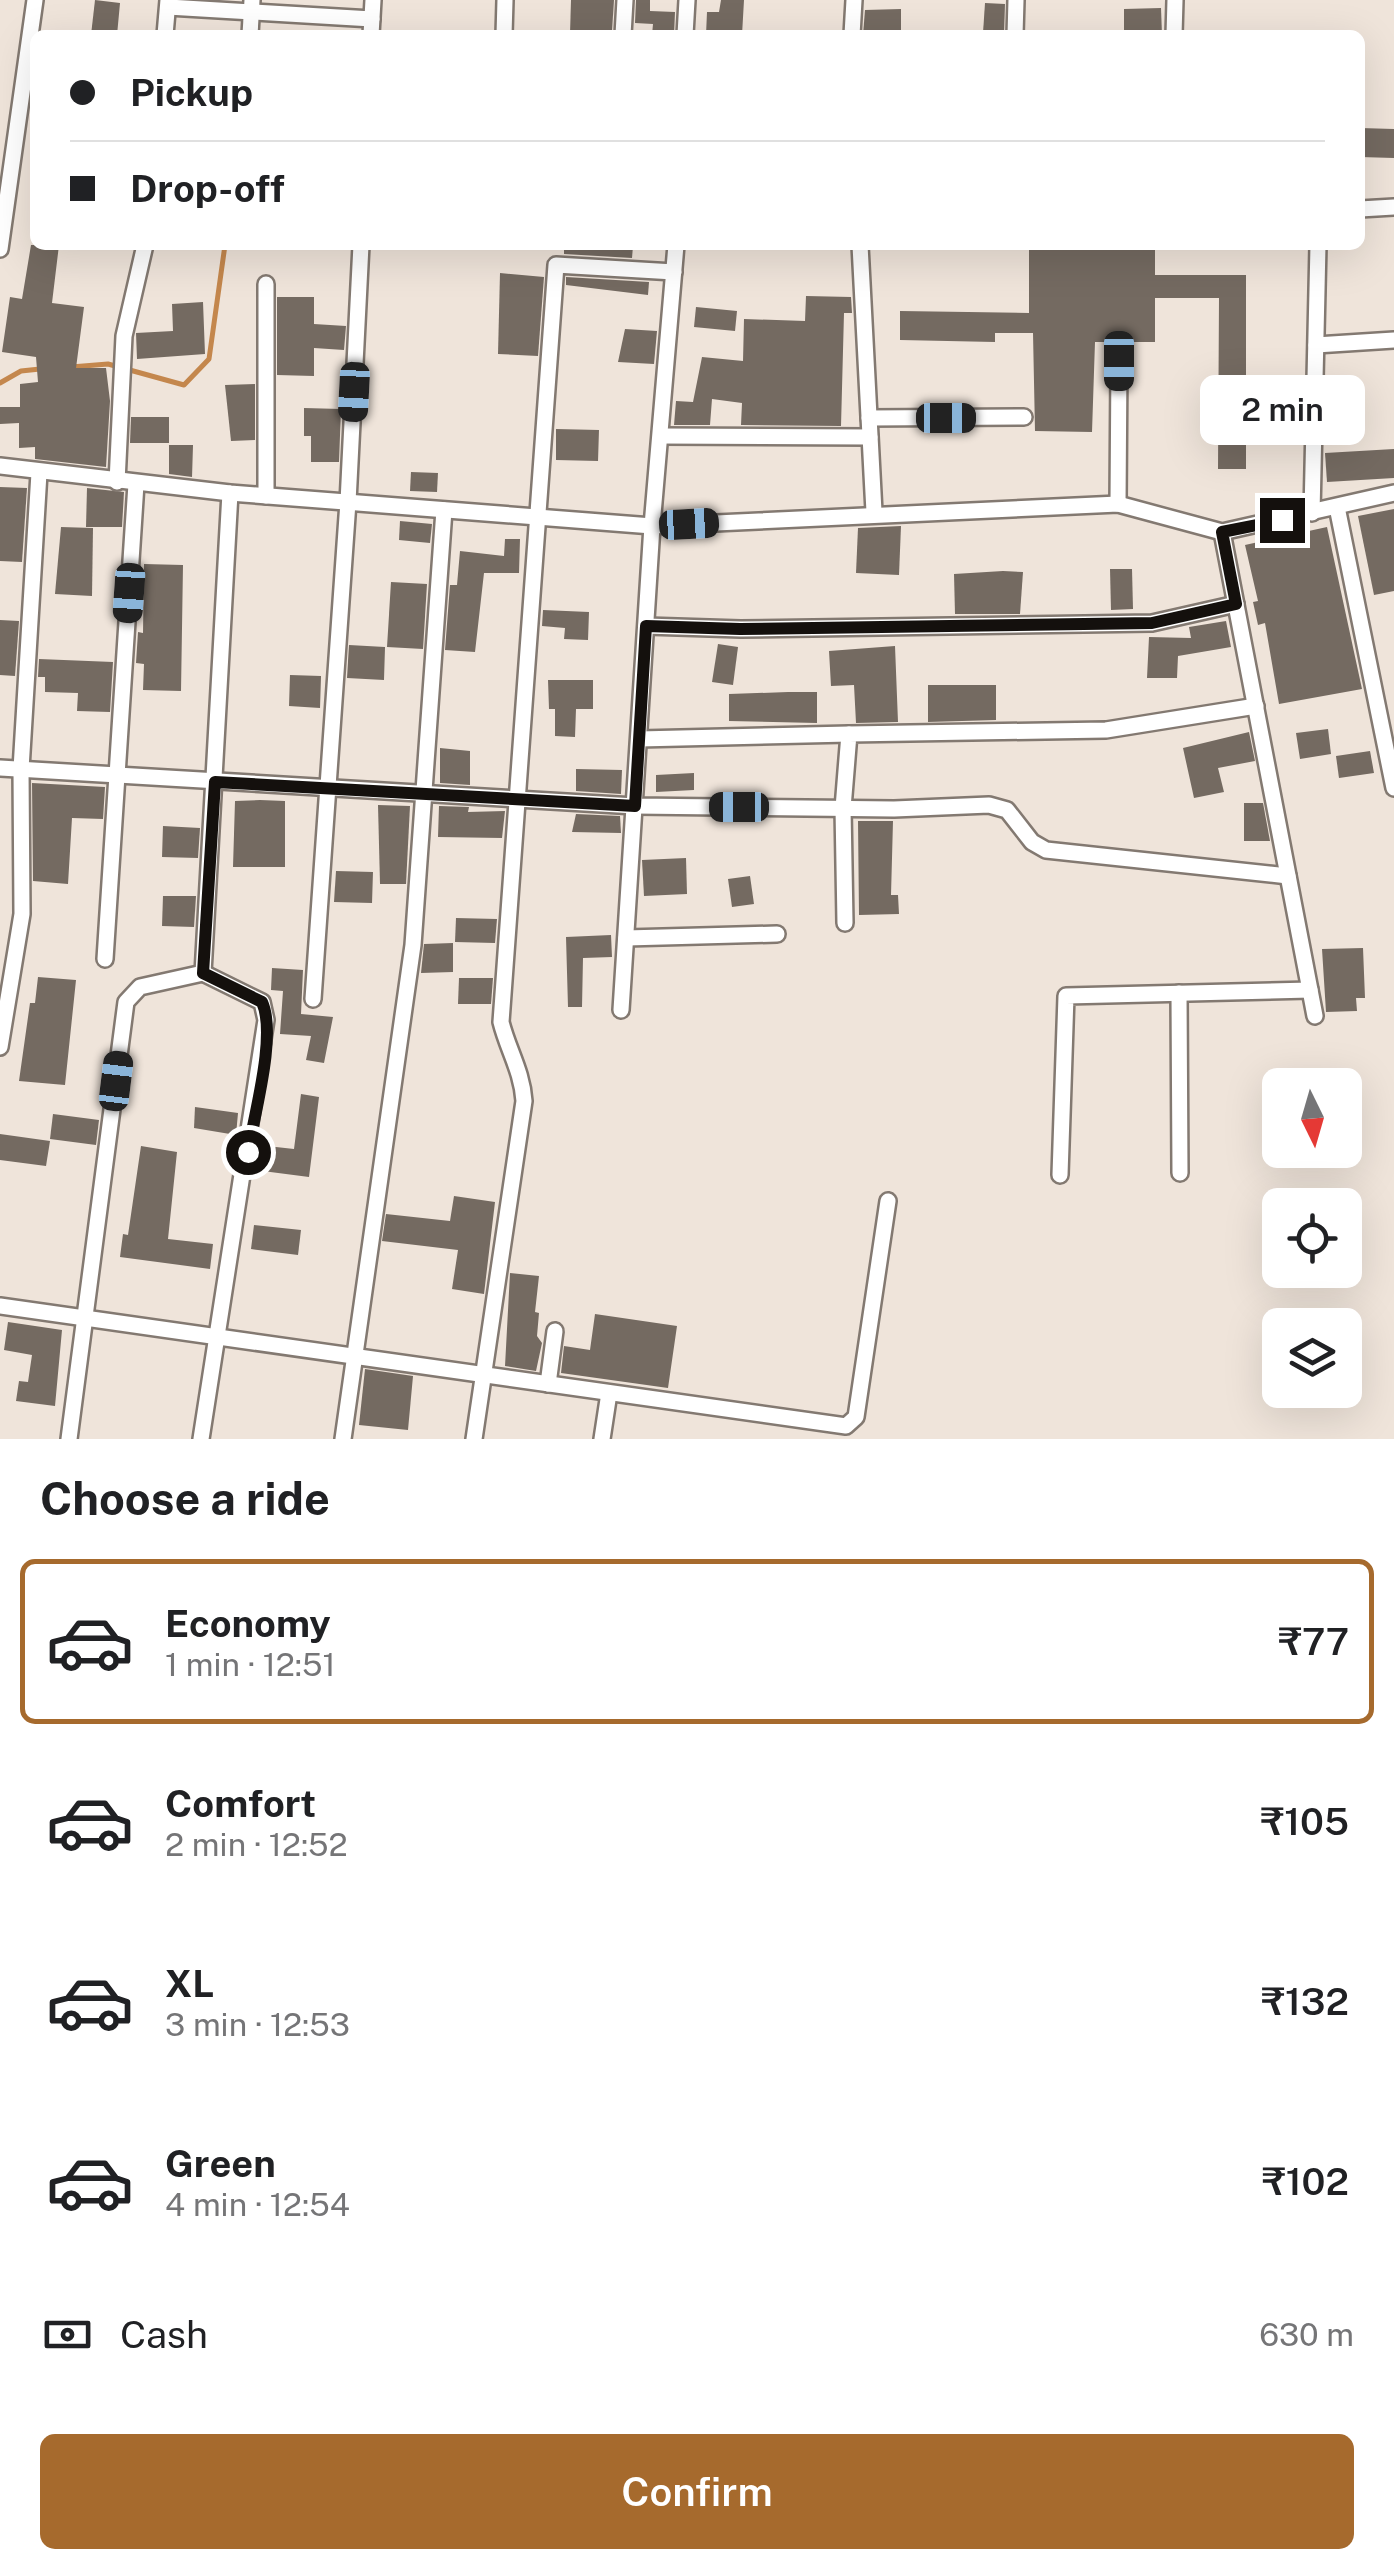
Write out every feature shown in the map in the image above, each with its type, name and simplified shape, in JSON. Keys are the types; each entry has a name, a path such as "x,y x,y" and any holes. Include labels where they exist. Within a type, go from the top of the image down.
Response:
{"street":[{"path":"31,30 35,0"},
{"path":"166,30 168,4 251,6 371,27 373,0"},
{"path":"504,30 505,0"},
{"path":"623,30 625,0"},
{"path":"685,30 686,0"},
{"path":"852,30 854,0"},
{"path":"1016,0 1016,30"},
{"path":"1174,30 1175,0"},
{"path":"0,249 30,36"},
{"path":"1365,209 1394,207"},
{"path":"117,482 123,355 145,250"},
{"path":"313,1000 348,502 361,250"},
{"path":"621,1010 652,526 676,250"},
{"path":"860,250 874,512"},
{"path":"1312,513 1318,250"},
{"path":"474,1439 524,1101 522,1070 508,1047 501,1022 556,265 674,272"},
{"path":"266,284 266,496"},
{"path":"1316,345 1394,340"},
{"path":"1118,504 1119,361"},
{"path":"869,418 1024,418"},
{"path":"662,436 870,438"},
{"path":"0,466 230,493 652,526 874,512 1118,504 1222,532 1394,493"},
{"path":"0,1047 22,914 21,769 39,473"},
{"path":"105,959 136,484"},
{"path":"203,973 230,493"},
{"path":"1337,507 1394,788"},
{"path":"343,1439 412,944 444,510"},
{"path":"1222,532 1315,1016"},
{"path":"646,626 740,629 1152,623 1236,604"},
{"path":"639,738 1106,730 1256,706"},
{"path":"845,922 844,808 849,734"},
{"path":"0,768 635,806 989,805 1007,810 1032,842 1046,850 1288,876"},
{"path":"626,938 777,934"},
{"path":"69,1439 126,1002 140,987 203,973 262,1002 266,1020 201,1439"},
{"path":"1060,1175 1066,996 1310,990"},
{"path":"1180,993 1180,1173"},
{"path":"0,1306 846,1426 856,1417 888,1202"},
{"path":"548,1384 555,1331"},
{"path":"602,1439 609,1393"}],"building":[{"path":"95,0 120,3 117,30 92,30"},
{"path":"571,0 614,0 612,30 570,30"},
{"path":"636,0 650,0 650,11 675,12 674,30 652,30 653,24 635,23"},
{"path":"721,0 744,0 742,30 706,30 707,12 719,12"},
{"path":"985,3 1005,4 1004,30 983,30"},
{"path":"1161,8 1162,30 1124,30 1124,9"},
{"path":"901,9 901,30 863,30 865,10"},
{"path":"1365,128 1394,129 1394,158 1365,157"},
{"path":"30,250 58,250 52,303 84,307 76,368 106,368 110,401 106,467 35,459 35,447 19,448 19,423 0,424 0,407 20,407 20,384 38,382 36,357 2,352 10,297 22,299"},
{"path":"564,250 633,250 632,258 564,254"},
{"path":"1029,250 1155,250 1155,275 1246,275 1246,469 1218,469 1219,298 1155,298 1155,342 1095,342 1092,432 1035,431 1033,333 995,333 995,342 900,340 900,311 1029,313"},
{"path":"500,273 544,277 538,356 498,354"},
{"path":"566,277 649,282 648,295 566,285"},
{"path":"806,296 851,297 852,313 844,313 841,426 741,425 742,403 712,399 710,425 674,425 676,401 693,402 702,357 743,361 744,319 805,321"},
{"path":"277,297 314,297 314,324 346,326 344,350 314,348 314,376 277,375"},
{"path":"203,302 205,354 137,359 136,333 173,331 172,304"},
{"path":"696,307 737,311 735,331 694,327"},
{"path":"625,329 657,331 654,364 618,362"},
{"path":"255,384 255,440 231,441 225,385"},
{"path":"304,408 341,409 339,462 311,462 311,436 304,436"},
{"path":"131,417 169,417 169,443 130,443"},
{"path":"556,429 599,430 598,461 556,460"},
{"path":"169,445 193,445 192,477 169,474"},
{"path":"1394,449 1394,478 1327,482 1325,453"},
{"path":"411,472 438,473 437,492 410,491"},
{"path":"0,487 27,488 22,562 0,561"},
{"path":"87,488 124,492 122,527 86,527"},
{"path":"1394,509 1394,591 1374,595 1358,516"},
{"path":"400,521 432,524 430,543 399,540"},
{"path":"901,526 899,575 856,573 858,528"},
{"path":"61,527 93,528 92,596 55,594"},
{"path":"1327,527 1362,689 1279,704 1265,623 1258,625 1253,602 1258,601 1245,545"},
{"path":"505,539 520,539 519,573 484,573 475,652 445,650 450,585 457,585 460,551 504,556"},
{"path":"144,564 183,565 181,691 143,690 144,664 136,663 138,632 143,633"},
{"path":"1110,569 1132,569 1133,609 1111,610"},
{"path":"1023,572 1020,614 955,614 954,574"},
{"path":"391,582 427,584 423,649 387,647"},
{"path":"543,610 589,612 588,640 564,639 565,628 542,626"},
{"path":"0,620 19,621 15,676 0,675"},
{"path":"1226,621 1231,647 1178,656 1177,678 1147,678 1149,637 1191,638 1189,627"},
{"path":"718,644 738,647 733,685 712,682"},
{"path":"349,645 385,647 384,680 347,678"},
{"path":"895,646 898,722 856,723 854,685 831,686 829,651"},
{"path":"39,659 113,662 110,712 77,711 78,693 45,692 45,677 38,677"},
{"path":"290,675 321,676 320,708 289,706"},
{"path":"548,680 593,680 593,709 576,709 575,737 555,736 555,709 549,709"},
{"path":"928,685 996,685 996,720 928,722"},
{"path":"817,692 817,723 729,721 729,694"},
{"path":"1328,729 1331,754 1300,759 1296,733"},
{"path":"1249,732 1255,761 1218,768 1224,792 1194,798 1183,748"},
{"path":"440,748 470,751 470,785 440,783"},
{"path":"1370,751 1374,773 1339,778 1336,756"},
{"path":"576,769 622,770 621,794 576,791"},
{"path":"694,773 694,790 656,792 656,775"},
{"path":"32,783 105,787 103,819 72,818 68,884 33,881"},
{"path":"235,801 285,801 285,867 233,867"},
{"path":"1244,803 1263,803 1270,841 1244,841"},
{"path":"378,805 410,806 406,884 380,884"},
{"path":"439,806 469,807 468,812 505,811 502,838 438,837"},
{"path":"576,814 620,816 621,833 572,832"},
{"path":"858,821 893,821 891,895 898,895 899,914 859,915"},
{"path":"163,826 200,828 198,858 162,857"},
{"path":"686,858 687,894 644,896 642,860"},
{"path":"336,871 373,872 372,903 334,902"},
{"path":"750,876 754,904 732,907 728,879"},
{"path":"163,896 196,896 194,927 162,926"},
{"path":"456,918 497,919 495,943 455,942"},
{"path":"611,935 612,957 583,958 582,1007 568,1007 566,937"},
{"path":"453,943 453,972 421,973 424,944"},
{"path":"1363,948 1365,998 1356,998 1357,1011 1326,1012 1322,949"},
{"path":"272,968 303,970 301,1014 333,1017 324,1063 306,1060 311,1036 280,1034 283,991 271,990"},
{"path":"38,977 76,980 65,1085 19,1081 30,1003 35,1003"},
{"path":"459,978 493,978 491,1004 458,1004"},
{"path":"301,1094 319,1097 309,1177 255,1170 258,1145 294,1149"},
{"path":"195,1107 238,1113 236,1135 194,1128"},
{"path":"53,1114 99,1120 96,1145 50,1139"},
{"path":"0,1134 50,1141 46,1166 0,1160"},
{"path":"141,1146 177,1152 168,1239 213,1244 210,1269 120,1257 123,1234 128,1235"},
{"path":"454,1196 495,1202 484,1294 452,1289 458,1250 382,1241 386,1214 450,1221"},
{"path":"254,1225 301,1230 298,1255 251,1249"},
{"path":"510,1273 539,1276 535,1312 539,1313 537,1336 542,1343 536,1371 505,1366"},
{"path":"595,1314 677,1326 668,1388 561,1373 564,1346 590,1350"},
{"path":"8,1322 62,1330 55,1406 16,1401 19,1381 28,1382 32,1355 4,1350"},
{"path":"365,1369 413,1376 408,1430 359,1425"}],"waterway":[{"path":"71,367 108,364 184,385 209,359 224,250"},
{"path":"0,383 21,371 40,369"}],"route":[{"path":"248,1152 266,1040 266,1011 262,1002 203,973 215,782 635,806 646,626 740,629 1152,623 1236,604 1222,532 1282,520"}]}
